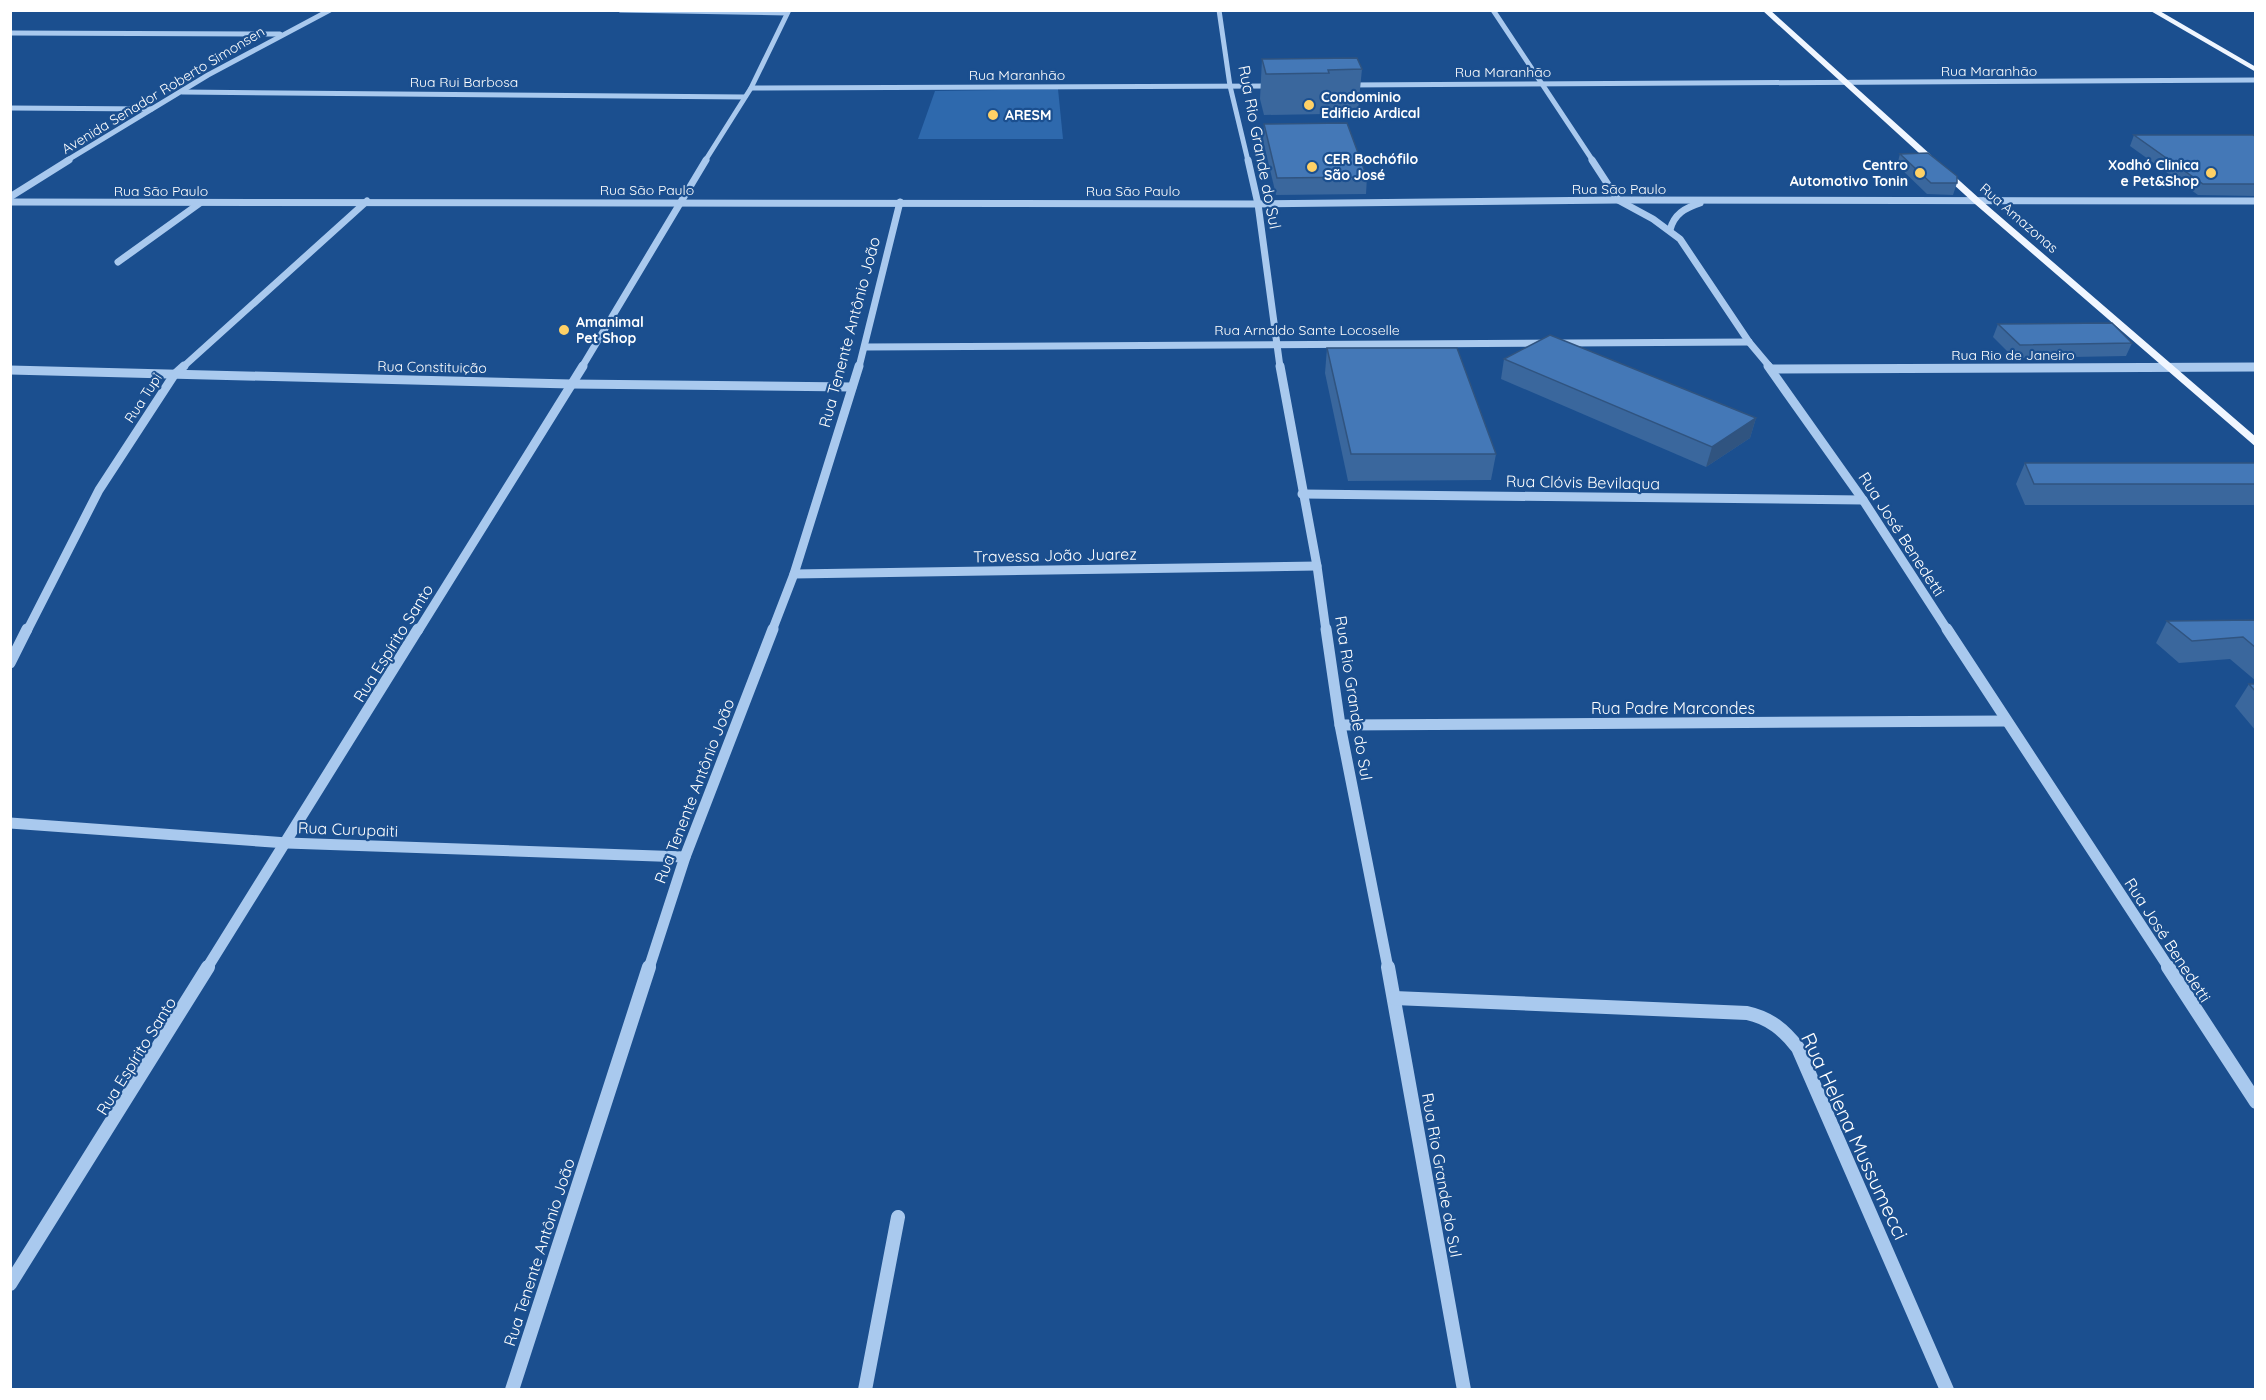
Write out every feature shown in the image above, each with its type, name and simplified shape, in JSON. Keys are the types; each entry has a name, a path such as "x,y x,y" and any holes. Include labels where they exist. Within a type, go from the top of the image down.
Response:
{"main road":[{"name":"Rua Amazonas","path":"1765,10 1978,202 2256,444"},
{"path":"2152,10 2256,70"}],"street":[{"name":"Avenida Senador Roberto Simonsen","path":"10,197 152,108 281,34 330,10"},
{"path":"620,10 788,12"},
{"name":"Rua Rio Grande do Sul","path":"1218,10 1230,86 1258,204 1276,343 1317,566 1340,725 1394,998 1464,1389"},
{"name":"Rua José Benedetti","path":"1493,10 1618,200 1670,230 1680,239 1749,342 1771,369 1863,500 2256,1102"},
{"name":"Rua Espírito Santo","path":"10,1284 571,384 748,92 788,12"},
{"path":"10,33 281,34"},
{"name":"Rua Maranhão","path":"1337,85 2256,80"},
{"name":"Rua Maranhão","path":"748,92 1278,86"},
{"name":"Rua Rui Barbosa","path":"182,92 748,92"},
{"path":"10,108 152,108"},
{"name":"Rua São Paulo","path":"10,202 1258,204 1618,200 2256,201"},
{"name":"Rua Tupi","path":"10,663 99,490 174,375 367,201"},
{"path":"1670,230 1672,220 1679,212 1709,201"},
{"name":"Rua Tenente Antônio João","path":"512,1389 685,857 794,574 865,347 900,202"},
{"path":"118,262 200,203"},
{"name":"Rua Arnaldo Sante Locoselle","path":"865,347 1749,342"},
{"name":"Rua Rio de Janeiro","path":"1771,369 2256,367"},
{"name":"Rua Constituição","path":"10,370 571,384 852,387"},
{"name":"Rua Clóvis Bevilaqua","path":"1302,494 1863,500"},
{"name":"Travessa João Juarez","path":"794,574 1317,566"},
{"name":"Rua Padre Marcondes","path":"1340,725 2006,721"},
{"name":"Rua Curupaiti","path":"10,823 287,843 685,857"},
{"name":"Rua Helena Mussumecci","path":"1394,998 1747,1013 1764,1016 1776,1022 1798,1048 1947,1389"},
{"path":"865,1389 898,1217"}],"shaded area":[{"name":"ARESM","path":"1058,89 1063,139 918,139 935,91"}],"building":[{"path":"1357,58 1362,69 1328,70 1329,73 1266,74 1262,59"},
{"name":"CER Bochófilo São José","path":"1347,123 1367,177 1277,178 1264,124"},
{"name":"Xodhó Clinica e Pet&Shop","path":"2134,135 2253,135 2256,137 2256,184 2203,184"},
{"path":"1928,153 1957,176 1957,183 1931,183 1900,154"},
{"path":"2112,323 2132,343 2020,345 1998,324"},
{"path":"1550,335 1756,418 1712,447 1504,359"},
{"path":"1327,348 1457,348 1496,454 1351,454"},
{"path":"2025,463 2256,463 2256,484 2034,484"},
{"path":"2256,620 2256,648 2243,637 2192,641 2167,621"},
{"path":"2249,684 2256,684 2256,692"}],"place":[{"name":"Condominio Edificio Ardical","path":"1309,105"},
{"name":"ARESM","path":"993,115"},
{"name":"CER Bochófilo São José","path":"1312,167"},
{"name":"Centro Automotivo Tonin","path":"1920,173"},
{"name":"Xodhó Clinica e Pet&Shop","path":"2211,173"},
{"name":"Amanimal Pet Shop","path":"564,330"}]}
